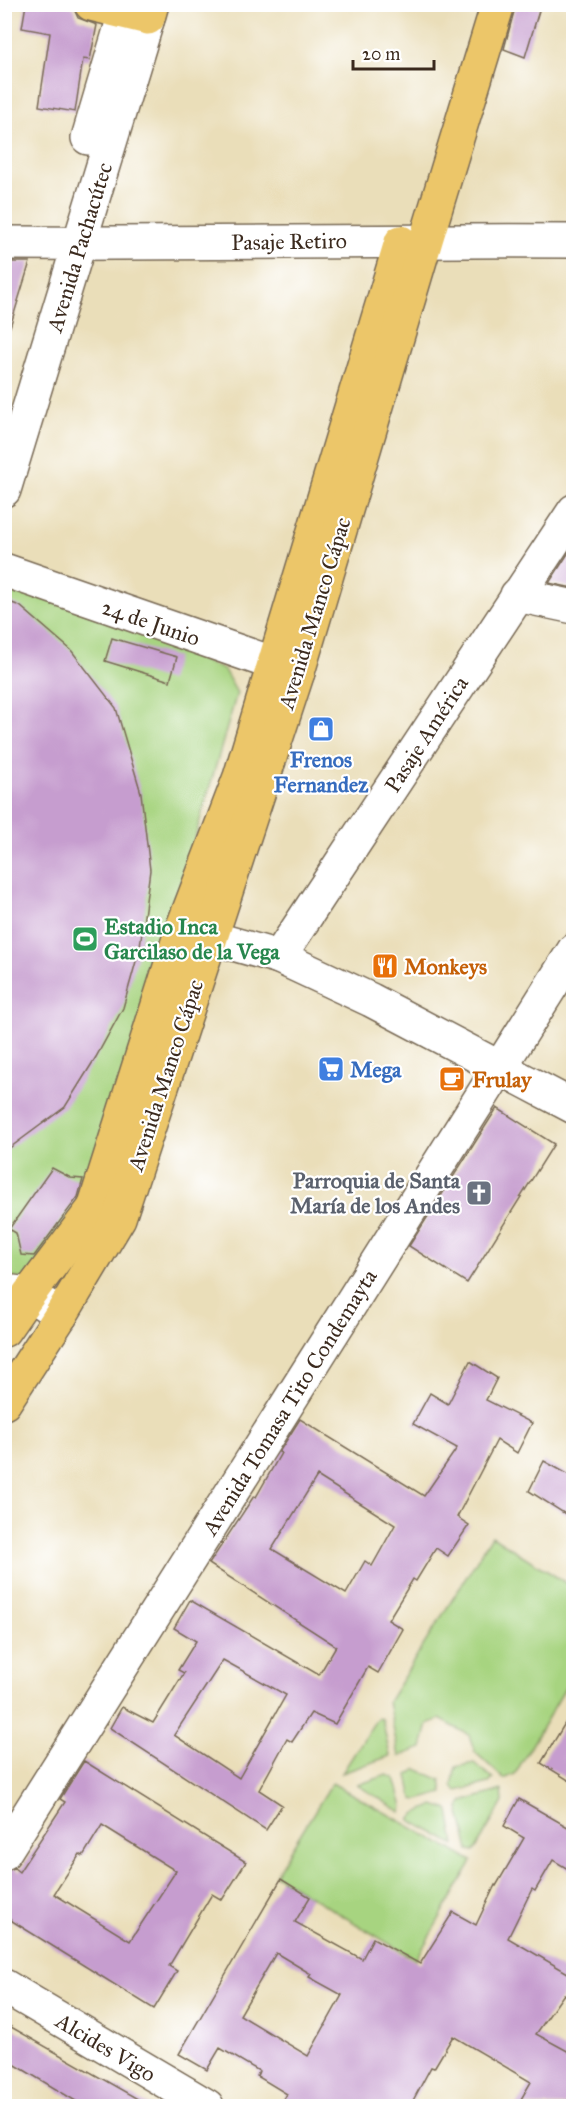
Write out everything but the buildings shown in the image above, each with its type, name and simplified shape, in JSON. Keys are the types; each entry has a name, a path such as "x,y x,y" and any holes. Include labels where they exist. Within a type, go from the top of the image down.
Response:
{"main road":[{"path":"91,4 138,10"},
{"name":"Avenida Manco Cápac","path":"106,1213 196,933 286,669 414,240 478,4"},
{"name":"Avenida Manco Cápac","path":"414,240 498,4"},
{"path":"4,1330 16,1293 106,1213"},
{"path":"4,1403 61,1315 106,1213"}],"street":[{"name":"Avenida Pachacútec","path":"4,490 69,243 138,10"},
{"name":"Pasaje Retiro","path":"4,243 573,241"},
{"name":"Avenida Pachacútec","path":"4,421 69,243"},
{"name":"Pasaje América","path":"279,957 573,511"},
{"name":"24 de Junio","path":"4,570 286,669"},
{"path":"517,595 573,607"},
{"path":"196,933 279,957 371,1000 573,1107"},
{"name":"Avenida Tomasa Tito Condemayta","path":"4,1853 573,950"},
{"path":"16,1293 61,1315"},
{"name":"Alcides Vigo","path":"4,1986 207,2106"}],"green space":[{"name":"Estadio Inca Garcilaso de la Vega","path":"4,574 224,670 237,693 94,1185 25,1280 4,1276"},
{"path":"492,1536 574,1588 573,1675 515,1774 504,1779 475,1752 469,1735 440,1719 428,1724 422,1748 399,1756 388,1702"},
{"path":"377,1718 382,1719 390,1756 342,1773"},
{"path":"474,1763 493,1779 489,1783 457,1791 452,1786 456,1767"},
{"path":"417,1769 441,1780 443,1793 418,1800 413,1799 408,1775"},
{"path":"387,1775 395,1778 403,1807 401,1812 357,1785"},
{"path":"332,1783 472,1861 416,1960 275,1875"},
{"path":"502,1790 503,1802 474,1852 469,1851 459,1808 462,1802"},
{"path":"434,1805 449,1810 455,1845 410,1820 416,1813"}],"place":[{"name":"Frenos Fernandez","path":"321,729"},
{"name":"Estadio Inca Garcilaso de la Vega","path":"85,939"},
{"name":"Monkeys","path":"385,966"},
{"name":"Mega","path":"331,1069"},
{"name":"Frulay","path":"452,1079"},
{"name":"Parroquia de Santa María de los Andes","path":"479,1193"}]}
